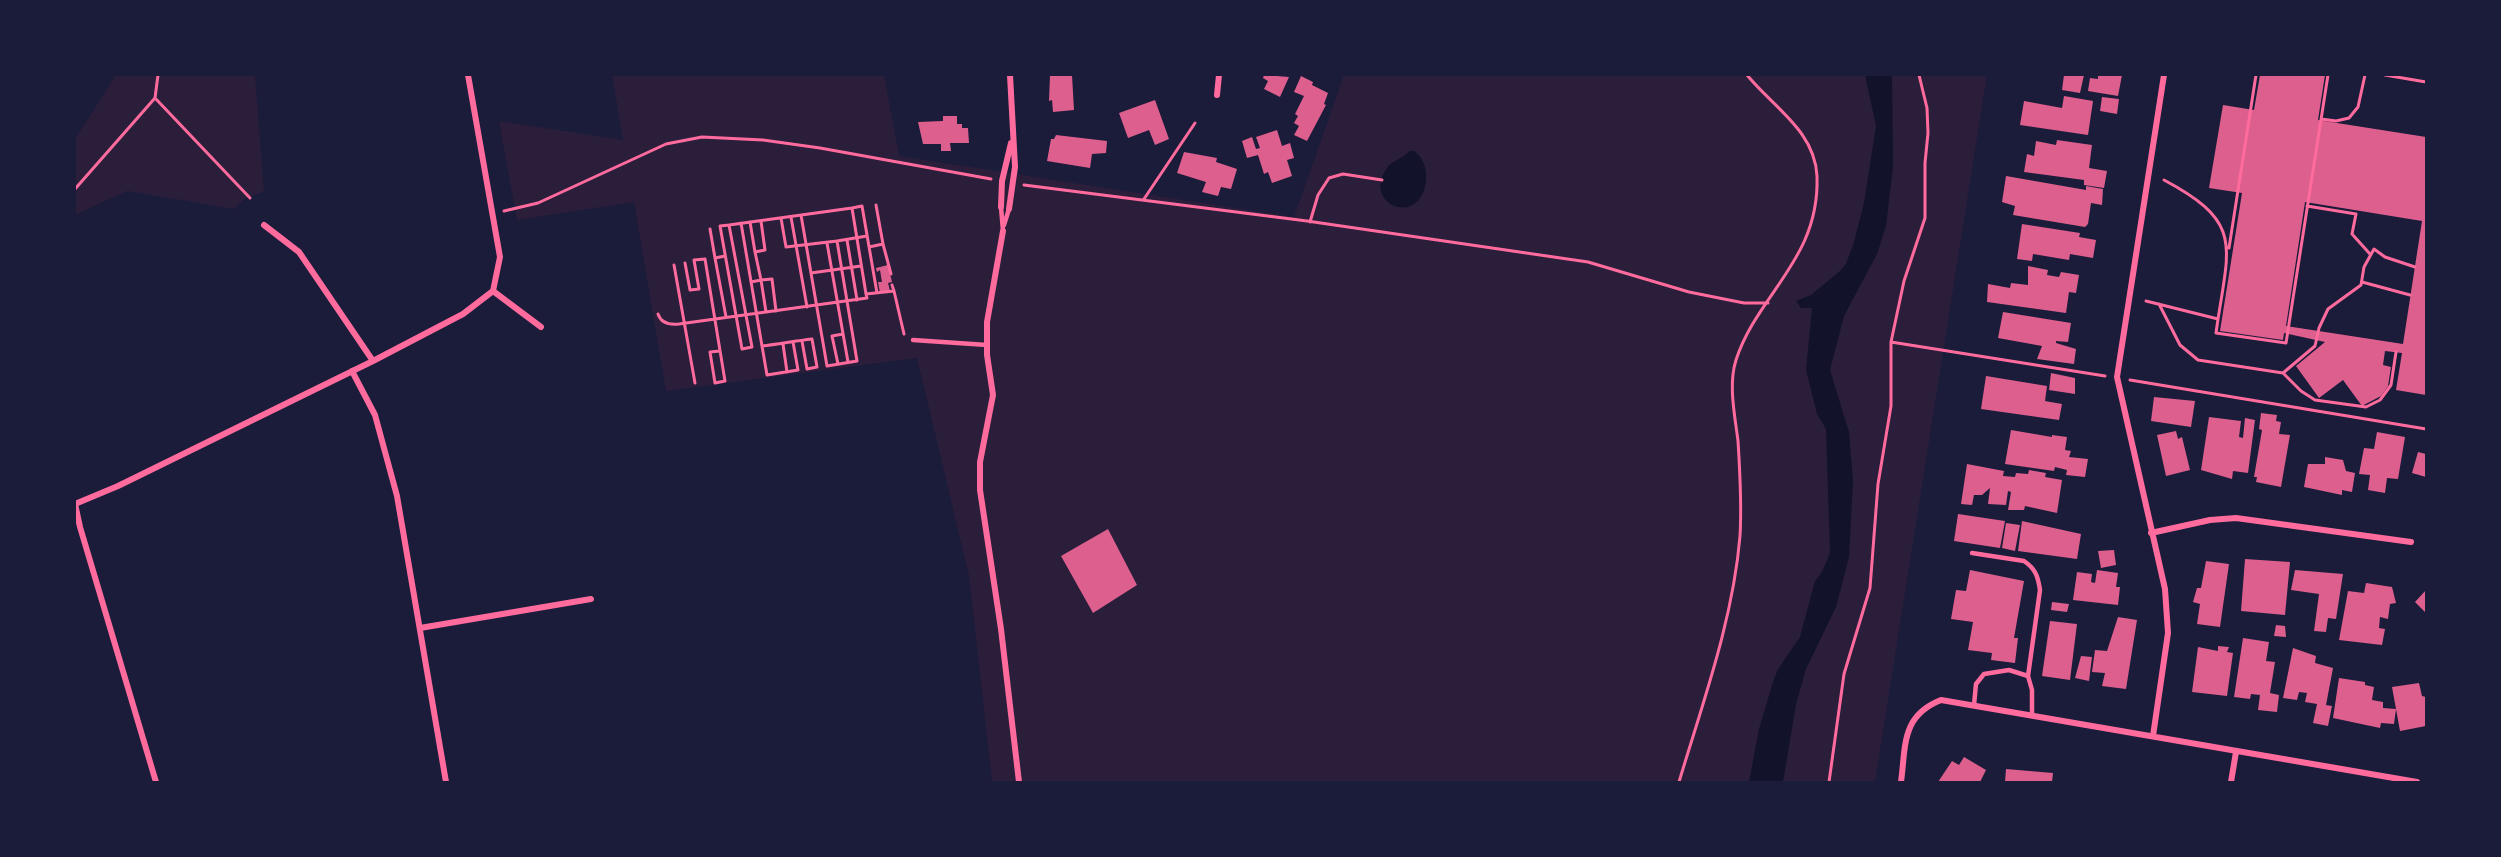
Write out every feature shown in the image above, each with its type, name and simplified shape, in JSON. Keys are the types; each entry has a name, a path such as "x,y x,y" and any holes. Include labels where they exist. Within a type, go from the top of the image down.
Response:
{"street":[{"path":"156,782 75,504 118,486 373,361 463,314 493,291 500,258 494,211 468,75"},
{"path":"1009,209 1013,183 1010,75"},
{"path":"1217,94 1219,75"},
{"path":"2153,736 2168,633 2164,589 2117,377 2164,75"},
{"path":"1001,207 1002,181 1013,134"},
{"path":"264,225 299,252 373,361"},
{"path":"1003,231 987,322 992,402 980,462 980,490 1001,629 1019,782"},
{"path":"493,291 541,327"},
{"path":"352,371 375,415 387,453 446,782"},
{"path":"2151,533 2210,520 2236,518 2410,542"},
{"path":"420,628 591,599"},
{"path":"1901,782 1909,726 1924,707 1941,700 2417,782"},
{"path":"2231,782 2236,752"}],"lane":[{"path":"1001,207 1003,231"},
{"path":"1003,231 1009,209"},
{"path":"913,340 987,345"},
{"path":"1972,553 2024,561 2032,566 2038,577 2040,590 2028,676 2032,690 2032,716"},
{"path":"1974,705 1976,684 1984,674 2009,670 2028,676"}],"path":[{"path":"75,189 155,98 158,75"},
{"path":"1679,782 1716,658 1737,561 1741,483 1733,391 1735,364 1749,332 1785,278 1803,244 1812,214 1817,175 1813,156 1800,130 1746,75"},
{"path":"1829,782 1846,664 1870,588 1878,484 1891,406 1891,342 1898,302 1923,230 1927,204 1925,171 1927,108 1919,75"},
{"path":"2256,75 2216,333 2286,343 2328,75"},
{"path":"2321,118 2336,121 2349,118 2358,107 2365,75"},
{"path":"2385,75 2426,82"},
{"path":"155,98 250,198"},
{"path":"1144,199 1195,123"},
{"path":"494,211 509,211 538,203 666,144 702,137 763,140 820,148 1002,181"},
{"path":"1310,222 1318,195 1329,178 1343,174 1382,180"},
{"path":"2164,180 2188,193 2214,213 2228,246 2228,259"},
{"path":"1013,183 1144,199 1588,262 1689,292 1744,303 1768,303"},
{"path":"876,205 891,274"},
{"path":"729,225 752,347 742,349 720,226 862,206 877,293"},
{"path":"2307,206 2356,214 2352,234 2370,254"},
{"path":"658,314 660,319 667,324 685,324 867,298 852,208"},
{"path":"801,215 827,366 857,361 837,242"},
{"path":"791,216 807,307"},
{"path":"781,218 786,247 837,242 867,236"},
{"path":"755,252 765,250 761,220"},
{"path":"750,222 766,312"},
{"path":"741,223 767,375 798,370 793,342"},
{"path":"710,229 726,317"},
{"path":"848,240 857,300"},
{"path":"827,243 848,363"},
{"path":"869,246 883,244"},
{"path":"2283,373 2315,346 2319,328 2328,309 2361,285 2370,254 2374,249 2385,257 2415,267"},
{"path":"715,258 725,256"},
{"path":"685,263 690,290 699,289 694,260 705,259 725,381 715,383 711,352 720,351"},
{"path":"674,265 695,383"},
{"path":"811,273 861,266"},
{"path":"751,282 772,279 776,311"},
{"path":"2362,282 2410,295"},
{"path":"892,285 903,333 924,337 928,341"},
{"path":"866,294 894,291"},
{"path":"2146,301 2218,319"},
{"path":"2159,304 2180,345 2198,360 2283,373 2301,391 2315,400 2366,407 2380,400 2391,385 2396,352"},
{"path":"838,364 832,336 843,334"},
{"path":"762,346 802,340 812,339 817,367 807,369 802,340"},
{"path":"1891,342 2426,429"},
{"path":"782,343 787,372"}],"shaded area":[{"path":"116,75 255,75 264,192 247,197 234,209 127,191 75,215 75,139"},
{"path":"612,75 884,75 899,156 1294,217 1344,75 1987,75 1875,782 992,782 969,576 917,358 666,391 634,202 517,220 499,121 623,140"},
{"path":"1865,75 1892,75 1893,166 1886,226 1877,254 1844,316 1830,370 1849,432 1853,481 1849,557 1836,607 1806,669 1796,704 1783,782 1749,782 1759,729 1773,682 1778,669 1800,637 1815,581 1822,572 1830,553 1826,429 1817,414 1806,370 1812,308 1801,308 1796,301 1811,295 1841,270 1846,264 1854,242 1864,203 1876,126"},
{"path":"1409,151 1417,154 1425,168 1426,181 1422,196 1414,204 1404,207 1394,206 1386,201 1381,192 1381,181 1389,165"}],"building":[{"path":"1050,75 1072,75 1074,110 1053,112 1052,100 1049,101"},
{"path":"1264,75 1289,77 1280,97 1264,89 1268,81 1263,78"},
{"path":"2064,75 2084,75 2080,93 2062,90"},
{"path":"2098,75 2122,75 2118,96 2088,91 2090,78 2098,79"},
{"path":"2260,75 2325,75 2318,120 2426,137 2426,395 2396,390 2402,353 2385,351 2383,365 2391,367 2388,386 2381,396 2362,406 2343,380 2319,398 2296,366 2325,342 2284,333 2283,340 2220,331 2242,193 2209,188 2223,105 2254,110","holes":["2305,202 2422,221 2403,344 2286,326"]},
{"path":"1301,76 1328,93 1324,104 1326,105 1307,141 1294,135 1299,126 1294,123 1298,116 1295,114 1304,96 1294,92"},
{"path":"2064,96 2093,101 2088,135 2020,125 2024,101 2062,108"},
{"path":"2102,97 2119,99 2117,114 2100,111"},
{"path":"1155,100 1169,139 1155,145 1149,130 1128,138 1119,113"},
{"path":"943,116 957,116 957,124 962,124 962,128 968,128 969,143 950,143 951,151 941,151 941,144 923,144 918,122 943,121"},
{"path":"1277,130 1282,146 1290,143 1294,158 1287,160 1292,176 1272,183 1268,172 1264,174 1258,155 1247,158 1242,141 1252,137 1256,149 1260,148 1256,137"},
{"path":"1056,135 1107,141 1106,153 1092,154 1090,168 1047,161 1051,139 1054,139"},
{"path":"2057,140 2092,145 2089,168 2107,171 2104,188 2084,185 2084,180 2024,172 2027,154 2034,156 2036,141 2056,145"},
{"path":"1184,152 1217,158 1216,162 1237,169 1231,189 1221,187 1218,196 1202,192 1206,182 1177,173"},
{"path":"2006,176 2086,190 2086,186 2103,189 2102,205 2091,203 2088,224 2085,227 2013,215 2015,206 2002,202"},
{"path":"2022,224 2080,233 2079,237 2096,240 2093,258 2070,254 2069,260 2033,254 2032,261 2017,259"},
{"path":"888,265 892,282 888,283 890,291 880,293 878,282 882,282 880,270 877,272 876,268"},
{"path":"2028,266 2048,270 2047,275 2059,277 2061,272 2079,275 2076,293 2069,292 2066,313 1987,302 1988,284 2010,288 2011,283 2028,285"},
{"path":"2003,312 2071,323 2068,342 2056,341 2056,343 2076,349 2074,364 2037,359 2042,346 1998,338"},
{"path":"2051,373 2075,378 2075,394 2049,390"},
{"path":"1986,376 2047,386 2045,401 2062,404 2059,420 1981,409"},
{"path":"2154,397 2195,401 2191,427 2151,421"},
{"path":"2261,413 2277,415 2276,421 2281,422 2279,434 2290,435 2281,487 2256,482 2257,477 2254,477 2262,430 2259,429"},
{"path":"2209,417 2241,421 2239,437 2243,438 2245,418 2255,420 2248,473 2233,471 2232,479 2201,470"},
{"path":"2011,430 2052,437 2052,435 2067,437 2065,450 2071,451 2069,457 2088,459 2085,477 2066,475 2067,470 2055,467 2054,471 2005,464"},
{"path":"2176,431 2178,439 2182,437 2190,470 2166,476 2157,435"},
{"path":"2377,432 2405,437 2398,479 2387,478 2385,493 2368,490 2370,475 2359,474 2364,448 2374,449"},
{"path":"2418,452 2426,454 2426,477 2412,473"},
{"path":"2325,457 2343,460 2346,471 2355,473 2352,492 2342,490 2342,495 2304,487 2308,464 2325,464"},
{"path":"1967,464 2004,471 2003,476 2015,477 2016,473 2028,474 2029,470 2046,473 2045,477 2062,480 2057,513 2025,506 2024,510 2008,510 2011,492 2008,491 2006,505 1988,504 1990,488 1982,495 1974,495 1972,505 1961,504"},
{"path":"1958,514 2005,521 2000,548 1954,541"},
{"path":"2022,521 2081,534 2077,559 2018,551"},
{"path":"2006,523 2020,525 2015,551 2002,548"},
{"path":"1108,529 1137,585 1093,613 1061,556"},
{"path":"2114,550 2116,565 2101,568 2098,551"},
{"path":"2245,559 2290,562 2285,615 2241,611"},
{"path":"2206,561 2229,564 2220,627 2197,624 2200,604 2193,602 2197,588 2201,588"},
{"path":"1970,570 2024,581 2014,638 2018,638 2015,663 1991,660 1992,653 1968,650 1973,622 1951,619 1956,590 1966,591"},
{"path":"2097,570 2118,573 2116,587 2120,587 2118,605 2073,600 2077,572 2092,574 2091,582 2095,583"},
{"path":"2295,570 2343,574 2336,619 2328,618 2326,632 2314,631 2319,594 2291,590"},
{"path":"2366,583 2392,587 2396,603 2390,604 2388,619 2380,617 2379,628 2385,629 2382,645 2339,640 2348,591 2364,593"},
{"path":"2426,590 2426,613 2415,602"},
{"path":"2052,602 2069,604 2067,612 2051,610"},
{"path":"2118,617 2137,620 2126,689 2102,686 2105,673 2092,672 2095,650 2107,651"},
{"path":"2050,621 2077,624 2070,680 2042,676"},
{"path":"2276,625 2285,626 2286,637 2274,636"},
{"path":"2243,638 2269,642 2266,661 2275,662 2270,693 2279,695 2277,712 2258,710 2260,695 2251,694 2250,699 2234,697"},
{"path":"2218,646 2229,647 2227,652 2233,653 2227,696 2192,692 2198,647 2218,651"},
{"path":"2293,648 2316,656 2315,663 2333,668 2326,705 2332,706 2328,726 2313,723 2317,704 2305,702 2307,693 2299,692 2297,700 2283,698"},
{"path":"2081,656 2092,657 2089,681 2075,678"},
{"path":"2339,678 2365,682 2365,685 2374,687 2372,700 2383,702 2383,708 2396,709 2394,724 2381,723 2380,728 2333,718"},
{"path":"2419,683 2422,696 2426,697 2426,726 2400,731 2392,687"},
{"path":"1964,757 1986,770 1980,782 1938,782 1952,761 1959,765"},
{"path":"2006,769 2053,773 2052,782 2005,782"}]}
